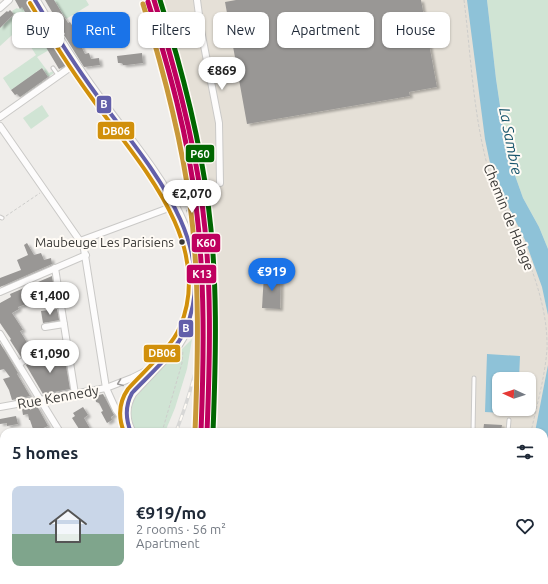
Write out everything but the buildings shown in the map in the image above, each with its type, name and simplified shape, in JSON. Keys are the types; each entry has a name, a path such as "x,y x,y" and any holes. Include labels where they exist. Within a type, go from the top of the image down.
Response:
{"street":[{"path":"0,8 9,0"},
{"path":"35,0 74,64 161,182 174,206 190,245 196,273 196,288 187,327 182,339 132,393 128,400 126,413 129,428"},
{"path":"197,0 200,30 219,123 220,183"},
{"path":"0,117 74,64"},
{"path":"0,126 80,241 86,255 106,388 116,410 128,428"},
{"path":"80,241 174,206"},
{"path":"0,292 86,255"},
{"path":"55,268 75,394"},
{"path":"45,327 64,324"},
{"path":"0,334 58,428"},
{"path":"19,364 30,356 68,350"},
{"name":"Rue Kennedy","path":"0,407 106,388 159,365"}],"lane":[{"path":"54,68 58,76"},
{"path":"473,428 474,378"},
{"path":"508,428 509,420"}],"path":[{"name":"Chemin de Halage","path":"464,0 477,114 489,170 527,258 542,303 547,347 544,372 532,428"},
{"path":"1,218 44,190"},
{"path":"163,428 182,363 184,346 182,339"}],"shaded area":[{"path":"150,0 487,0 496,79 507,153 523,198 539,227 548,249 548,428 202,428 214,302 198,191 182,108 164,48 205,48 205,12 154,12"}],"green space":[{"path":"54,0 86,0 89,5 78,12 72,12 72,15 66,19 64,12 62,12"},
{"path":"141,0 150,0 154,12 144,12"},
{"path":"487,0 548,0 548,249 539,227 523,198 507,153 496,79"},
{"path":"22,7 25,12 12,11 17,8"},
{"path":"12,17 12,35 0,46 0,28"},
{"path":"32,48 48,48 49,50 37,57 49,73 53,71 54,73 48,77 42,68 36,72 42,81 40,83 34,74 28,78 34,87 32,88 26,80 20,84 26,93 23,94 17,86 11,90 3,78 36,55"},
{"path":"42,105 49,116 31,129 23,118"},
{"path":"192,339 187,369 175,408 167,428 132,428 130,416 133,400 173,356"}],"water":[{"path":"467,0 487,0 496,79 507,153 523,198 539,227 548,249 548,315 542,287 525,240 498,186 490,163 485,139"},
{"path":"487,354 520,356 519,372 492,372 492,412 485,412"},
{"path":"548,365 548,428 536,428"}],"railway":[{"path":"177,428 193,383 208,306 210,255 208,229"}],"transit line":[{"name":"B","path":"35,0 80,71 155,174 172,203 186,233 194,264 194,296 186,328 182,337 169,354 132,393 127,407 130,428"},
{"name":"K60","path":"154,0 182,100 194,151 202,203 209,289 207,428"},
{"name":"P60","path":"160,0 188,100 200,151 208,203 215,289 213,428"},
{"name":"K13","path":"148,2 177,102 193,179 199,233 203,318 201,428"},
{"name":"DB06","path":"30,3 75,74 148,175 166,204 180,233 188,264 188,295 180,327 171,343 125,394 120,410 123,428"},
{"path":"143,4 171,103 182,153 190,204 197,290 195,428"}],"place":[{"name":"Maubeuge Les Parisiens","path":"182,242"}],"water label":[{"name":"La Sambre","path":"511,141"}]}
